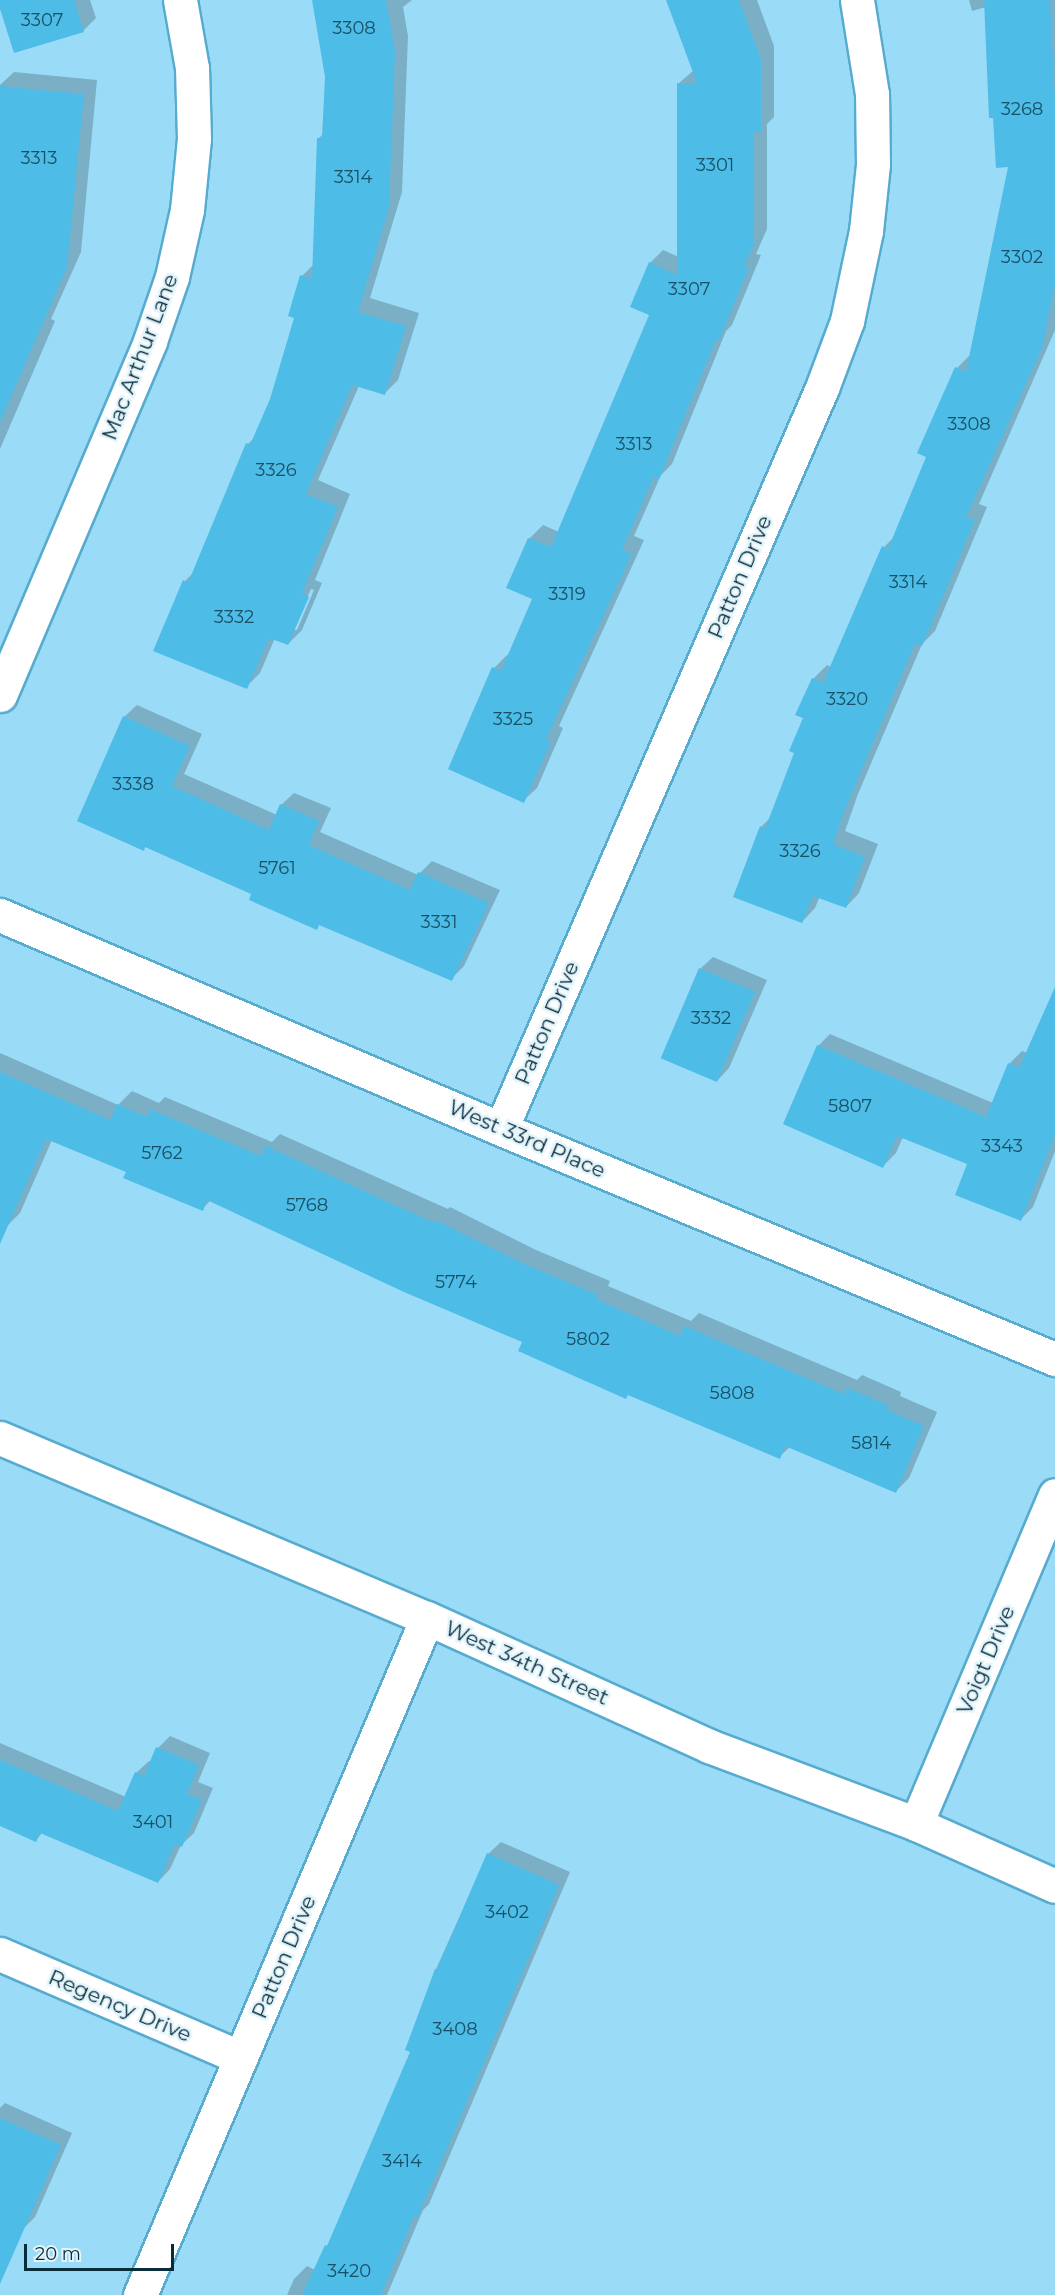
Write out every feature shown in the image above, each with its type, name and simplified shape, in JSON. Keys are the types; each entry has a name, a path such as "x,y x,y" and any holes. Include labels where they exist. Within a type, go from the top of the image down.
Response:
{"street":[{"name":"Mac Arthur Lane","path":"0,695 150,341 172,277 187,210 194,139 192,68 180,0"},
{"name":"Patton Drive","path":"501,1129 817,399 847,321 867,231 873,164 872,94 857,0"},
{"name":"West 33rd Place","path":"0,915 501,1129 1055,1359"},
{"name":"West 34th Street","path":"0,1438 427,1618 709,1746 916,1824 1055,1886"},
{"name":"Voigt Drive","path":"916,1824 1055,1495"},
{"name":"Patton Drive","path":"140,2295 427,1618"},
{"name":"Regency Drive","path":"0,1954 241,2058"}],"building":[{"path":"0,0 74,0 84,32 14,53 0,9"},
{"path":"312,0 386,0 395,50 389,207 358,312 406,326 385,395 352,385 306,494 338,507 302,593 309,597 288,645 269,638 247,689 153,651 183,580 188,583 246,443 250,445 270,399 294,318 288,316 300,275 312,279 317,138 322,138 325,77"},
{"path":"666,0 739,0 761,60 761,132 754,131 754,244 744,267 749,268 719,340 716,339 659,479 654,476 622,550 632,554 546,739 551,742 524,803 448,769 492,667 501,671 532,599 506,588 528,538 551,547 649,315 630,307 649,262 677,275 677,83 697,83"},
{"path":"984,0 1050,0 1055,101 1055,284 1042,348 966,517 975,520 922,646 915,643 845,809 833,844 865,857 846,908 813,896 802,923 733,897 760,826 765,829 794,753 789,751 803,718 795,715 812,678 823,683 882,546 888,549 926,457 917,453 955,367 966,372 1008,167 996,168 993,118 989,118"},
{"path":"0,86 84,94 67,267 0,422"},
{"path":"123,716 190,746 172,786 269,830 280,804 319,821 309,845 410,890 418,872 489,903 452,981 319,925 317,930 249,900 251,894 145,847 144,851 77,821"},
{"path":"699,968 755,992 717,1082 661,1058"},
{"path":"1055,987 1055,1135 1021,1221 955,1195 967,1164 897,1136 883,1168 783,1124 817,1045 986,1117 1008,1063 1019,1068"},
{"path":"0,1072 110,1120 117,1104 147,1117 150,1109 261,1156 266,1146 434,1223 435,1220 522,1263 598,1295 596,1299 680,1336 684,1326 844,1394 847,1388 888,1405 887,1410 924,1426 896,1493 785,1446 780,1459 628,1395 626,1399 518,1351 522,1342 404,1292 207,1200 203,1211 123,1178 126,1172 46,1139 0,1244"},
{"path":"156,1747 199,1765 187,1794 202,1800 182,1847 175,1844 158,1883 40,1833 36,1842 0,1826 0,1760 118,1811 135,1772 144,1776"},
{"path":"487,1853 559,1885 545,1920 417,2218 414,2216 381,2295 302,2295 325,2245 327,2246 410,2052 405,2050 435,1969 437,1969"},
{"path":"0,2118 61,2145 0,2284"}]}
